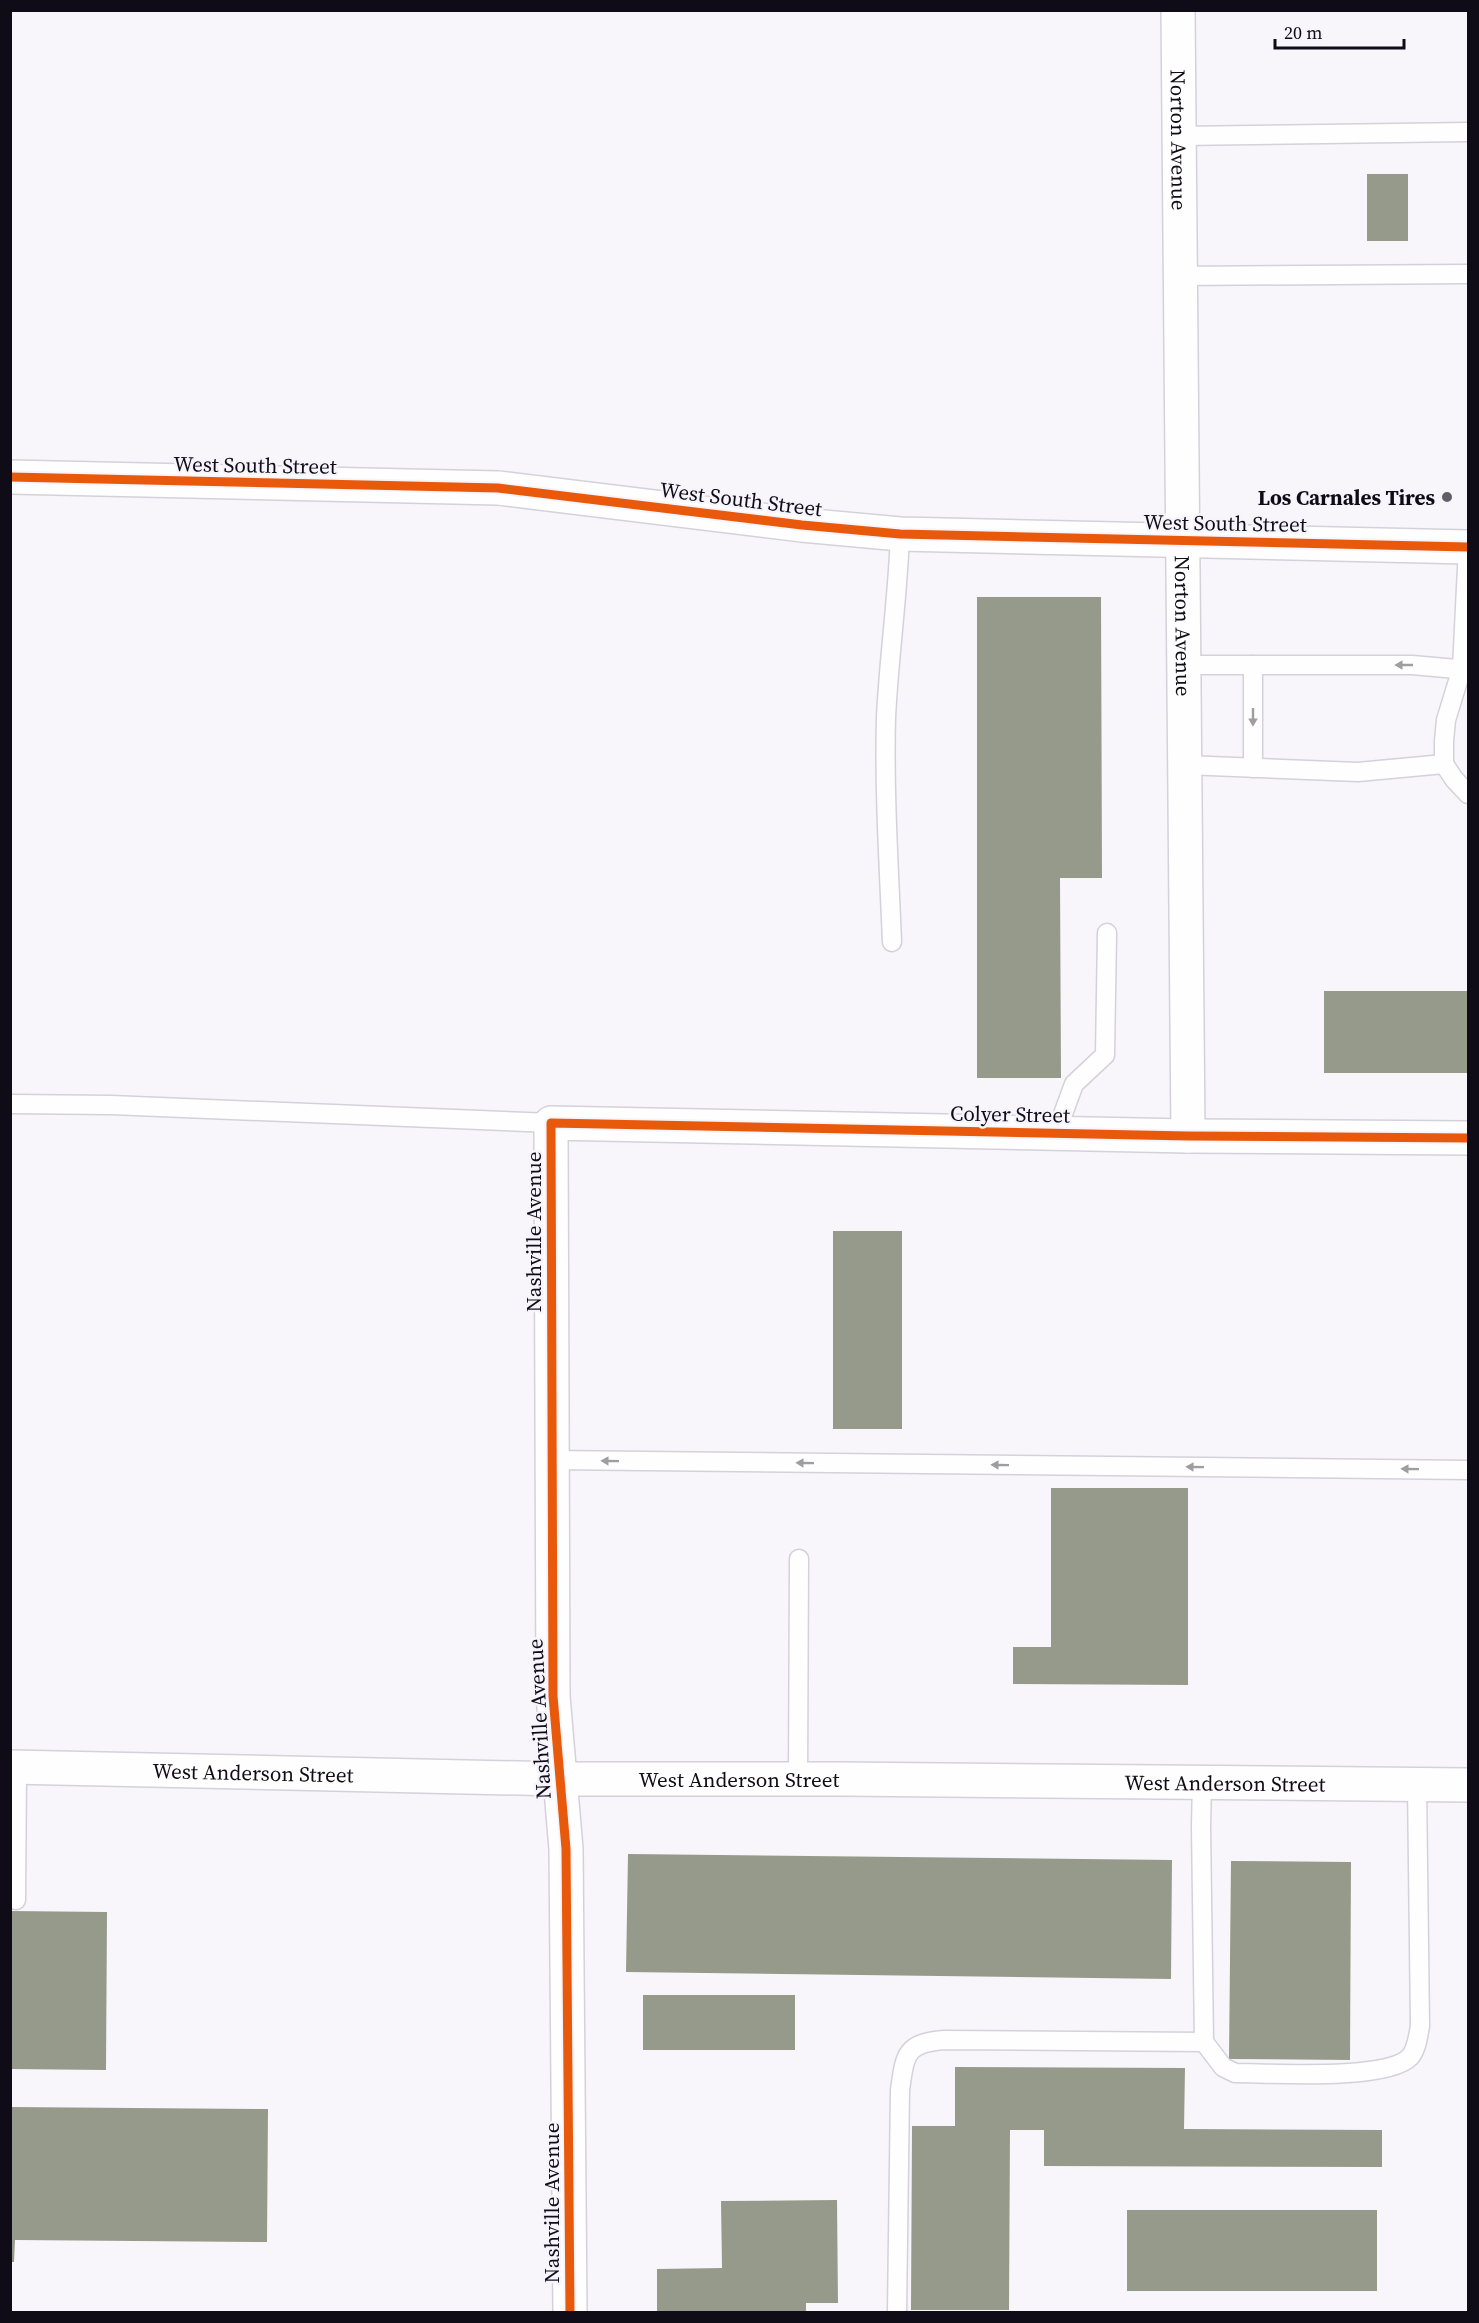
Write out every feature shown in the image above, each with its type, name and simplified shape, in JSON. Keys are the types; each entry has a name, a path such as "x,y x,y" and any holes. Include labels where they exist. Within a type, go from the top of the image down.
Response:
{"street":[{"name":"Norton Avenue","path":"1178,10 1188,1136"},
{"name":"West South Street","path":"10,477 498,488 802,525 900,534 1468,547"},
{"name":"Colyer Street","path":"551,1123 1188,1136 1468,1138"},
{"name":"Nashville Avenue","path":"551,1123 552,1696 566,1850 570,2313"},
{"name":"West Anderson Street","path":"14,1767 560,1779 1468,1785"}],"lane":[{"path":"1179,136 1468,132"},
{"path":"1180,276 1468,274"},
{"path":"892,942 886,801 886,716 898,585 900,534"},
{"path":"1468,547 1465,669 1446,720 1444,764 1468,794"},
{"path":"1184,665 1412,665 1465,669"},
{"path":"1253,665 1253,768"},
{"path":"1185,765 1358,772 1444,764"},
{"path":"1056,1133 1074,1084 1105,1056 1107,933"},
{"path":"10,1104 111,1105 551,1123"},
{"path":"551,1460 1468,1470"},
{"path":"798,1779 799,1559"},
{"path":"14,1767 16,1900"},
{"path":"1202,1782 1204,2042 1223,2067 1235,2073 1362,2073 1390,2067 1410,2057 1418,2042 1420,2026 1417,1784"},
{"path":"897,2313 900,2090 903,2064 912,2047 926,2041 944,2040 1204,2042"}],"building":[{"path":"1367,174 1408,174 1408,241 1367,241"},
{"path":"977,597 1101,597 1102,878 1060,878 1061,1078 977,1078"},
{"path":"1324,991 1468,991 1468,1073 1324,1073"},
{"path":"833,1231 902,1231 902,1429 833,1429"},
{"path":"1051,1488 1188,1488 1188,1685 1013,1684 1013,1647 1051,1647"},
{"path":"628,1854 1172,1860 1171,1979 626,1972"},
{"path":"1231,1861 1351,1862 1350,2060 1229,2059"},
{"path":"10,1911 107,1912 106,2070 10,2069"},
{"path":"643,1995 795,1995 795,2050 643,2050"},
{"path":"955,2067 1185,2068 1184,2129 1382,2130 1382,2167 1044,2166 1044,2130 1010,2130 1009,2310 911,2310 912,2126 955,2126"},
{"path":"10,2107 268,2109 267,2242 15,2240 14,2262 10,2262"},
{"path":"837,2200 838,2303 806,2303 806,2312 657,2312 657,2269 722,2268 721,2201"},
{"path":"1127,2210 1377,2210 1377,2291 1127,2291"}],"cycle path":[{"path":"10,477 498,488 802,525 900,534 1468,547"},
{"path":"570,2312 566,1849 553,1696 551,1123 1188,1136 1468,1138"}],"place":[{"name":"Los Carnales Tires","path":"1447,497"}]}
